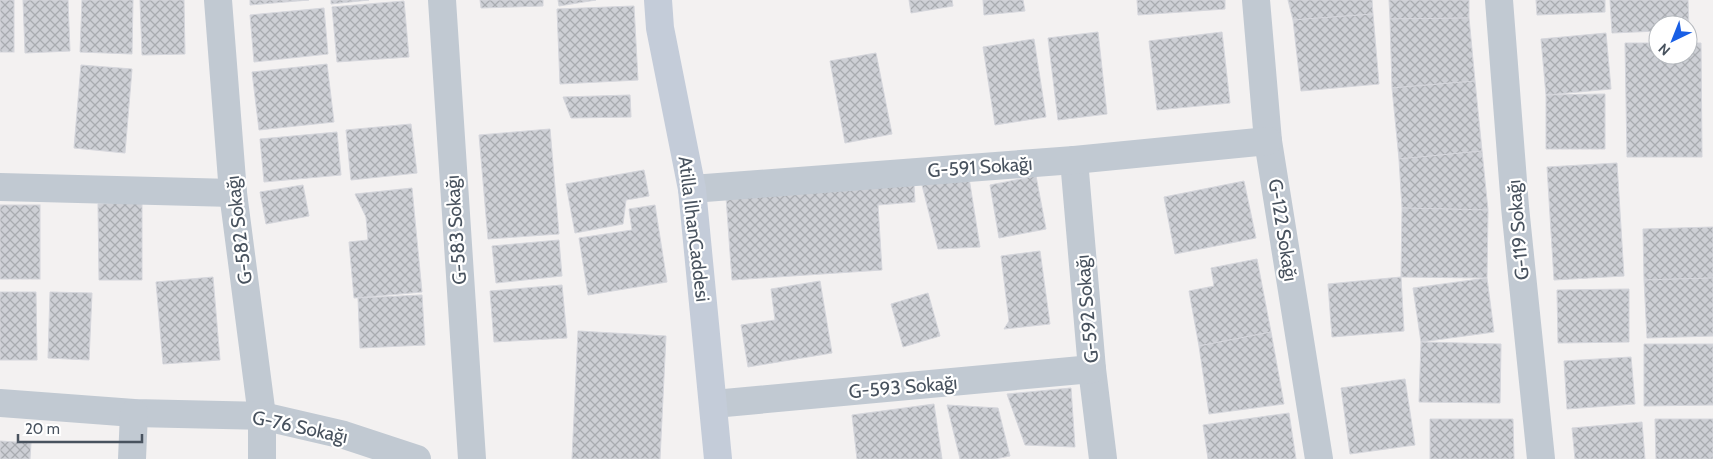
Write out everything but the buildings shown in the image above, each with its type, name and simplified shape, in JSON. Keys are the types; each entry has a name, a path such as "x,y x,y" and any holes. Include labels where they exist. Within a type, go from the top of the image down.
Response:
{"main road":[{"name":"Atilla İlhanCaddesi","path":"658,0 660,28 692,189 718,459"}],"street":[{"name":"G-582 Sokağı","path":"218,0 233,192 262,416 262,459"},
{"name":"G-583 Sokağı","path":"442,0 472,459"},
{"name":"G-122 Sokağı","path":"1256,0 1268,141 1319,459"},
{"name":"G-119 Sokağı","path":"1499,0 1516,207 1541,459"},
{"name":"G-591 Sokağı","path":"692,189 1074,160 1268,141"},
{"name":"G-592 Sokağı","path":"1074,160 1092,369 1103,459"},
{"path":"0,187 233,192"},
{"name":"G-593 Sokağı","path":"714,404 1092,369"},
{"name":"G-76 Sokağı","path":"0,403 134,413 262,416 344,435 417,459"},
{"path":"132,459 134,413"}]}
